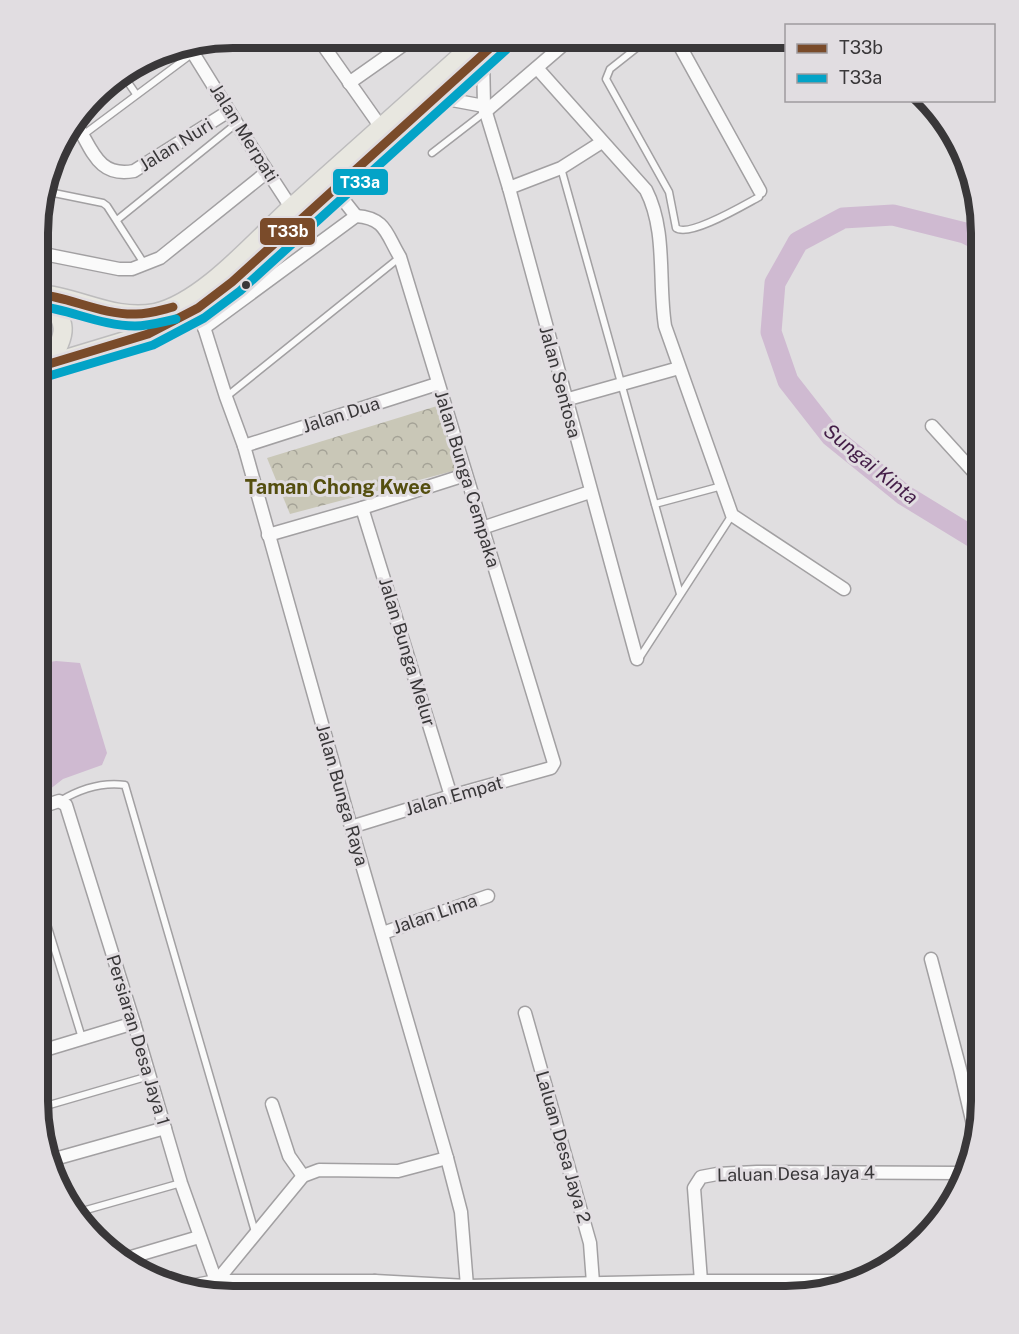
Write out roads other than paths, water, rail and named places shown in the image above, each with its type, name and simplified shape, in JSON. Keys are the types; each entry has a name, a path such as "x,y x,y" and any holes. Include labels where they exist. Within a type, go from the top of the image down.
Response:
{"main road":[{"path":"385,134 436,97 481,48"},
{"path":"48,296 112,312 135,315 164,310 179,304 210,283 296,214 481,48"},
{"path":"48,364 148,334 198,308 232,282 296,214"},
{"path":"48,301 59,314 64,329 60,343 48,359"}],"street":[{"path":"325,48 385,134"},
{"path":"349,83 399,48"},
{"name":"Jalan Sentosa","path":"482,48 484,109 509,188 637,659"},
{"path":"436,97 484,109 560,48"},
{"path":"681,48 760,191"},
{"name":"Jalan Merpati","path":"193,53 267,172 296,214"},
{"path":"537,68 646,190 656,213 659,232 665,326 732,515 844,589"},
{"name":"Jalan Nuri","path":"80,129 102,166 122,174 134,171 229,111"},
{"path":"509,188 561,168 602,142"},
{"path":"48,255 119,270 145,265 177,246 267,172"},
{"path":"204,328 356,216 330,183"},
{"name":"Jalan Bunga Cempaka","path":"356,216 369,217 381,224 400,258 554,763"},
{"name":"Jalan Bunga Raya","path":"198,308 244,446 447,1158 460,1212 467,1286"},
{"path":"565,400 680,368"},
{"name":"Jalan Dua","path":"244,446 437,384"},
{"path":"932,426 971,469"},
{"path":"268,535 465,475"},
{"path":"482,528 590,492"},
{"name":"Jalan Bunga Melur","path":"362,508 451,796"},
{"name":"Jalan Empat","path":"351,827 552,768 554,763"},
{"path":"48,805 59,801"},
{"name":"Persiaran Desa Jaya 1","path":"59,801 66,805 181,1183 216,1281"},
{"name":"Jalan Lima","path":"383,933 488,896"},
{"path":"930,958 971,1115"},
{"name":"Laluan Desa Jaya 2","path":"525,1013 590,1243 593,1286"},
{"path":"48,1049 134,1023"},
{"path":"272,1104 289,1156 303,1176"},
{"path":"57,1158 165,1128"},
{"path":"213,1284 303,1176 319,1170 398,1171 447,1158"},
{"name":"Laluan Desa Jaya 4","path":"701,1281 694,1188 701,1177 757,1172 956,1173"},
{"path":"133,1256 200,1237"},
{"path":"204,1283 216,1281 375,1281 467,1286 826,1281"},
{"path":"375,1281 376,1286"}],"lane":[{"path":"637,48 610,69 606,79 669,192 676,228 679,231 685,231 698,227 759,197 760,191"},
{"path":"83,135 185,54"},
{"path":"127,81 136,94"},
{"path":"432,153 484,109"},
{"name":"Jalan Nuri","path":"117,220 237,123"},
{"path":"561,168 680,594"},
{"path":"53,193 103,203 107,206 145,265"},
{"path":"226,397 400,258"},
{"path":"655,504 722,486"},
{"path":"637,659 732,515"},
{"path":"59,801 71,794 110,783 125,786 256,1235"},
{"path":"48,928 82,1038"},
{"path":"48,1105 150,1076"},
{"path":"84,1211 181,1183"}],"waterway":[{"name":"Sungai Kinta","path":"971,236 893,215 843,218 798,242 775,283 771,332 788,381 831,436 904,495 971,536"}],"district":[{"name":"Taman Chong Kwee","path":"338,487"}]}
